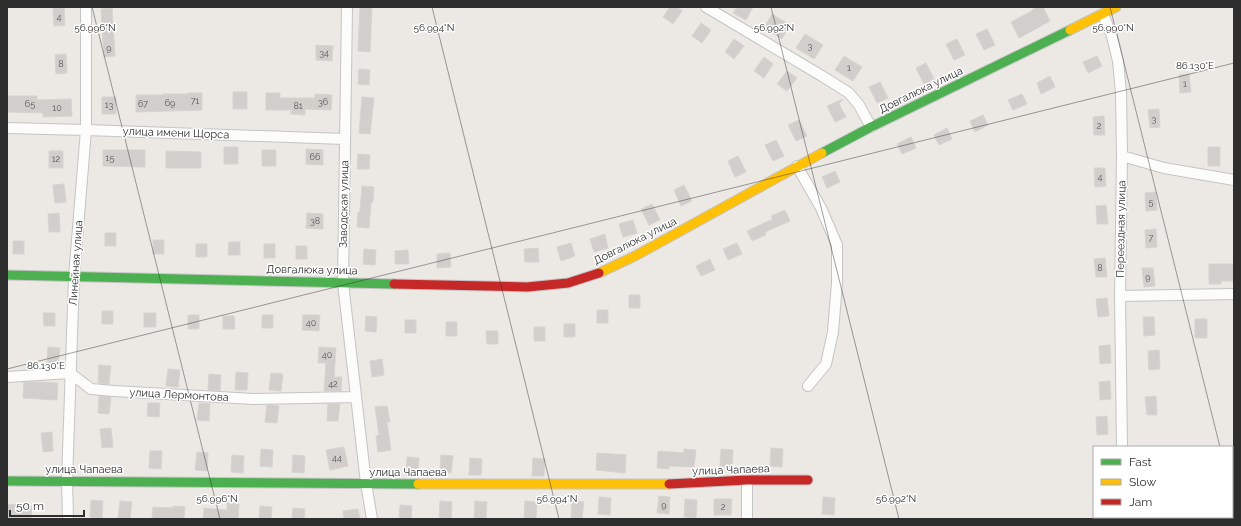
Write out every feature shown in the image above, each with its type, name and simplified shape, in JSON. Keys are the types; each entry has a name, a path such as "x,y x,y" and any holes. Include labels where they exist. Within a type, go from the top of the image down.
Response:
{"street":[{"name":"Линейная улица","path":"68,519 67,481 74,277 86,130 86,7"},
{"name":"Заводская улица","path":"347,7 343,283 366,483 372,519"},
{"path":"706,7 849,93 859,105 871,127"},
{"name":"Довгалюка улица","path":"7,275 527,287 568,283 596,274 635,256 797,166 871,127 1116,7"},
{"name":"Переездная улица","path":"1103,14 1112,36 1118,61 1121,93 1122,156 1120,296 1122,446"},
{"name":"улица имени Щорса","path":"7,128 345,140"},
{"path":"1122,156 1164,168 1234,180"},
{"path":"797,166 821,208 837,245 837,283 833,332 826,364 808,386"},
{"path":"1120,296 1234,294"},
{"path":"7,377 70,373"},
{"name":"улица Лермонтова","path":"70,373 91,389 114,392 254,399 356,396"},
{"path":"747,480 747,519"},
{"name":"улица Чапаева","path":"7,481 655,485 747,480 808,480"}],"building":[{"path":"64,7 65,25 54,26 53,8"},
{"path":"360,7 372,7 370,52 358,51"},
{"path":"670,7 677,7 682,11 673,24 663,17"},
{"path":"737,7 753,7 746,20 733,13"},
{"path":"1038,7 1043,7 1050,21 1019,38 1011,22"},
{"path":"112,8 115,56 104,57 101,9"},
{"path":"772,14 790,25 782,39 764,28"},
{"path":"701,23 711,30 702,43 692,36"},
{"path":"987,29 995,45 984,50 976,34"},
{"path":"805,34 823,45 814,59 796,48"},
{"path":"734,39 744,46 734,59 725,52"},
{"path":"957,39 965,55 954,60 946,44"},
{"path":"316,45 333,46 332,61 316,60"},
{"path":"66,54 67,73 56,74 55,55"},
{"path":"844,56 862,67 853,81 835,70"},
{"path":"1097,56 1102,66 1088,73 1083,62"},
{"path":"764,57 773,64 764,78 754,71"},
{"path":"926,63 934,79 924,84 916,68"},
{"path":"359,69 370,70 369,85 358,84"},
{"path":"787,71 797,78 787,91 777,84"},
{"path":"1189,74 1191,92 1180,93 1179,75"},
{"path":"1050,76 1055,87 1041,94 1037,83"},
{"path":"880,82 888,98 877,103 869,87"},
{"path":"233,92 247,92 247,109 233,109"},
{"path":"202,93 202,110 136,112 136,95"},
{"path":"266,93 280,93 280,98 315,98 315,94 332,95 331,110 305,109 305,115 291,114 291,110 266,110"},
{"path":"1022,94 1027,104 1013,110 1008,100"},
{"path":"7,96 37,96 37,100 71,99 72,116 43,117 43,113 7,112"},
{"path":"102,97 116,97 116,114 102,114"},
{"path":"362,97 374,98 370,134 359,133"},
{"path":"843,99 839,104 846,117 835,122 827,106"},
{"path":"1159,109 1160,127 1150,128 1148,110"},
{"path":"983,115 988,125 975,132 970,121"},
{"path":"1104,116 1105,135 1094,135 1093,117"},
{"path":"799,120 807,136 796,141 788,125"},
{"path":"947,128 952,139 939,145 934,135"},
{"path":"911,137 916,148 902,154 897,144"},
{"path":"776,140 784,156 773,161 765,145"},
{"path":"224,147 238,147 238,164 224,164"},
{"path":"1208,147 1220,147 1220,166 1208,166"},
{"path":"306,149 323,150 323,165 306,164"},
{"path":"103,150 145,150 145,167 103,166"},
{"path":"262,150 276,150 276,166 262,166"},
{"path":"49,151 63,151 63,168 49,168"},
{"path":"166,151 201,152 201,168 166,168"},
{"path":"358,154 370,155 369,169 357,169"},
{"path":"738,156 746,172 735,177 728,161"},
{"path":"1094,168 1105,168 1106,186 1095,187"},
{"path":"835,171 840,182 827,188 822,177"},
{"path":"64,184 66,202 55,203 53,185"},
{"path":"684,185 692,201 681,206 674,190"},
{"path":"362,186 374,187 369,228 357,227"},
{"path":"1156,192 1157,210 1146,211 1145,193"},
{"path":"652,204 660,220 649,225 641,209"},
{"path":"1106,205 1108,224 1097,224 1096,206"},
{"path":"785,210 790,221 765,232 766,235 752,241 747,231 773,219 771,216"},
{"path":"59,213 60,232 49,232 48,214"},
{"path":"307,213 323,214 323,229 306,228"},
{"path":"633,220 637,233 623,237 619,224"},
{"path":"1156,229 1157,247 1146,248 1145,230"},
{"path":"105,233 116,233 116,246 105,246"},
{"path":"605,234 608,248 594,252 590,239"},
{"path":"153,240 164,240 164,254 153,254"},
{"path":"13,241 24,241 24,254 13,254"},
{"path":"229,242 240,242 240,255 228,255"},
{"path":"571,243 575,256 561,261 557,247"},
{"path":"737,243 742,254 728,260 723,249"},
{"path":"196,244 207,244 207,257 196,257"},
{"path":"264,244 275,244 275,258 264,258"},
{"path":"296,246 307,246 307,259 296,259"},
{"path":"538,248 539,262 525,262 524,249"},
{"path":"364,249 376,250 375,265 363,264"},
{"path":"408,250 409,264 395,264 395,251"},
{"path":"450,253 451,267 437,268 437,254"},
{"path":"1105,258 1107,277 1096,277 1094,259"},
{"path":"710,259 715,270 701,276 696,266"},
{"path":"1209,264 1234,264 1234,281 1221,281 1221,284 1209,284"},
{"path":"1142,268 1153,268 1155,286 1144,287"},
{"path":"629,295 640,295 640,308 629,308"},
{"path":"1107,298 1109,316 1098,317 1096,299"},
{"path":"597,310 608,310 608,323 597,323"},
{"path":"102,311 113,311 113,324 102,324"},
{"path":"43,313 55,313 55,326 44,326"},
{"path":"144,313 156,313 156,327 144,327"},
{"path":"188,315 199,315 199,329 188,329"},
{"path":"262,315 273,315 273,328 262,328"},
{"path":"303,315 320,315 319,331 302,330"},
{"path":"223,316 234,316 235,329 223,329"},
{"path":"366,316 377,317 376,332 365,331"},
{"path":"1143,317 1154,317 1155,335 1144,336"},
{"path":"1195,319 1207,319 1207,338 1195,338"},
{"path":"405,320 416,320 416,333 405,333"},
{"path":"446,322 457,322 457,336 446,336"},
{"path":"564,324 575,324 575,337 564,337"},
{"path":"534,327 545,327 545,341 534,341"},
{"path":"486,331 498,331 498,344 487,344"},
{"path":"1110,345 1111,363 1100,364 1099,346"},
{"path":"48,347 60,348 58,365 47,364"},
{"path":"319,347 336,348 334,377 342,377 341,391 324,391 326,363 318,363"},
{"path":"1159,350 1160,369 1149,370 1148,351"},
{"path":"382,359 384,375 372,377 370,361"},
{"path":"99,365 111,366 109,384 98,383"},
{"path":"168,369 180,370 178,387 166,386"},
{"path":"236,372 248,373 247,390 235,390"},
{"path":"271,373 283,374 281,391 269,390"},
{"path":"209,374 221,375 220,391 208,390"},
{"path":"1110,381 1111,399 1100,400 1099,382"},
{"path":"24,382 58,383 57,400 23,398"},
{"path":"99,396 111,397 109,414 98,413"},
{"path":"1156,396 1157,415 1147,415 1145,397"},
{"path":"148,403 160,403 159,417 147,416"},
{"path":"199,403 210,404 209,421 197,420"},
{"path":"328,404 340,404 338,421 327,421"},
{"path":"267,405 279,406 277,423 265,422"},
{"path":"387,406 390,422 387,422 391,450 378,452 376,436 379,435 375,407"},
{"path":"1107,416 1108,434 1097,435 1096,417"},
{"path":"111,428 113,447 102,448 100,429"},
{"path":"52,432 53,451 43,452 41,433"},
{"path":"344,447 348,466 330,470 326,450"},
{"path":"771,448 783,449 782,467 770,466"},
{"path":"261,449 273,450 272,467 260,466"},
{"path":"684,449 696,450 694,467 669,466 669,469 657,468 658,451 684,453"},
{"path":"721,449 733,450 732,467 720,466"},
{"path":"150,451 162,451 161,469 149,468"},
{"path":"197,452 208,453 207,471 195,470"},
{"path":"597,453 626,455 625,473 596,470"},
{"path":"232,455 244,456 243,473 231,472"},
{"path":"293,455 305,456 304,473 292,472"},
{"path":"441,455 453,456 451,473 440,472"},
{"path":"407,457 419,458 418,475 406,475"},
{"path":"470,458 482,459 481,475 469,475"},
{"path":"533,458 545,459 544,476 532,476"},
{"path":"659,496 670,497 669,514 657,513"},
{"path":"599,497 611,498 610,515 598,514"},
{"path":"823,497 835,498 834,515 822,514"},
{"path":"685,499 697,500 696,518 684,517"},
{"path":"714,499 732,499 731,515 714,515"},
{"path":"91,500 103,501 102,518 90,517"},
{"path":"120,501 132,502 130,519 118,518"},
{"path":"440,501 452,502 451,519 439,518"},
{"path":"475,501 487,502 486,519 474,518"},
{"path":"525,501 537,502 536,519 524,518"},
{"path":"572,501 584,502 582,519 571,518"},
{"path":"227,503 239,504 238,519 203,519 204,508 227,510"},
{"path":"7,504 32,506 31,519 7,518"},
{"path":"400,505 412,506 411,519 399,519"},
{"path":"173,506 185,507 184,519 152,519 153,507 173,508"},
{"path":"260,506 272,507 271,519 259,519"},
{"path":"293,508 305,509 304,519 292,519"},
{"path":"358,509 360,519 344,519 343,511"}],"traffic: fast":[{"path":"822,153 871,127 1070,30"},
{"path":"7,275 394,284"},
{"path":"7,481 418,484"}],"traffic: slow":[{"path":"1070,30 1116,7"},
{"path":"599,273 635,256 822,153"},
{"path":"418,484 669,484"}],"traffic: jam":[{"path":"394,284 527,287 568,283 599,273"},
{"path":"669,484 747,480 808,480"}]}
